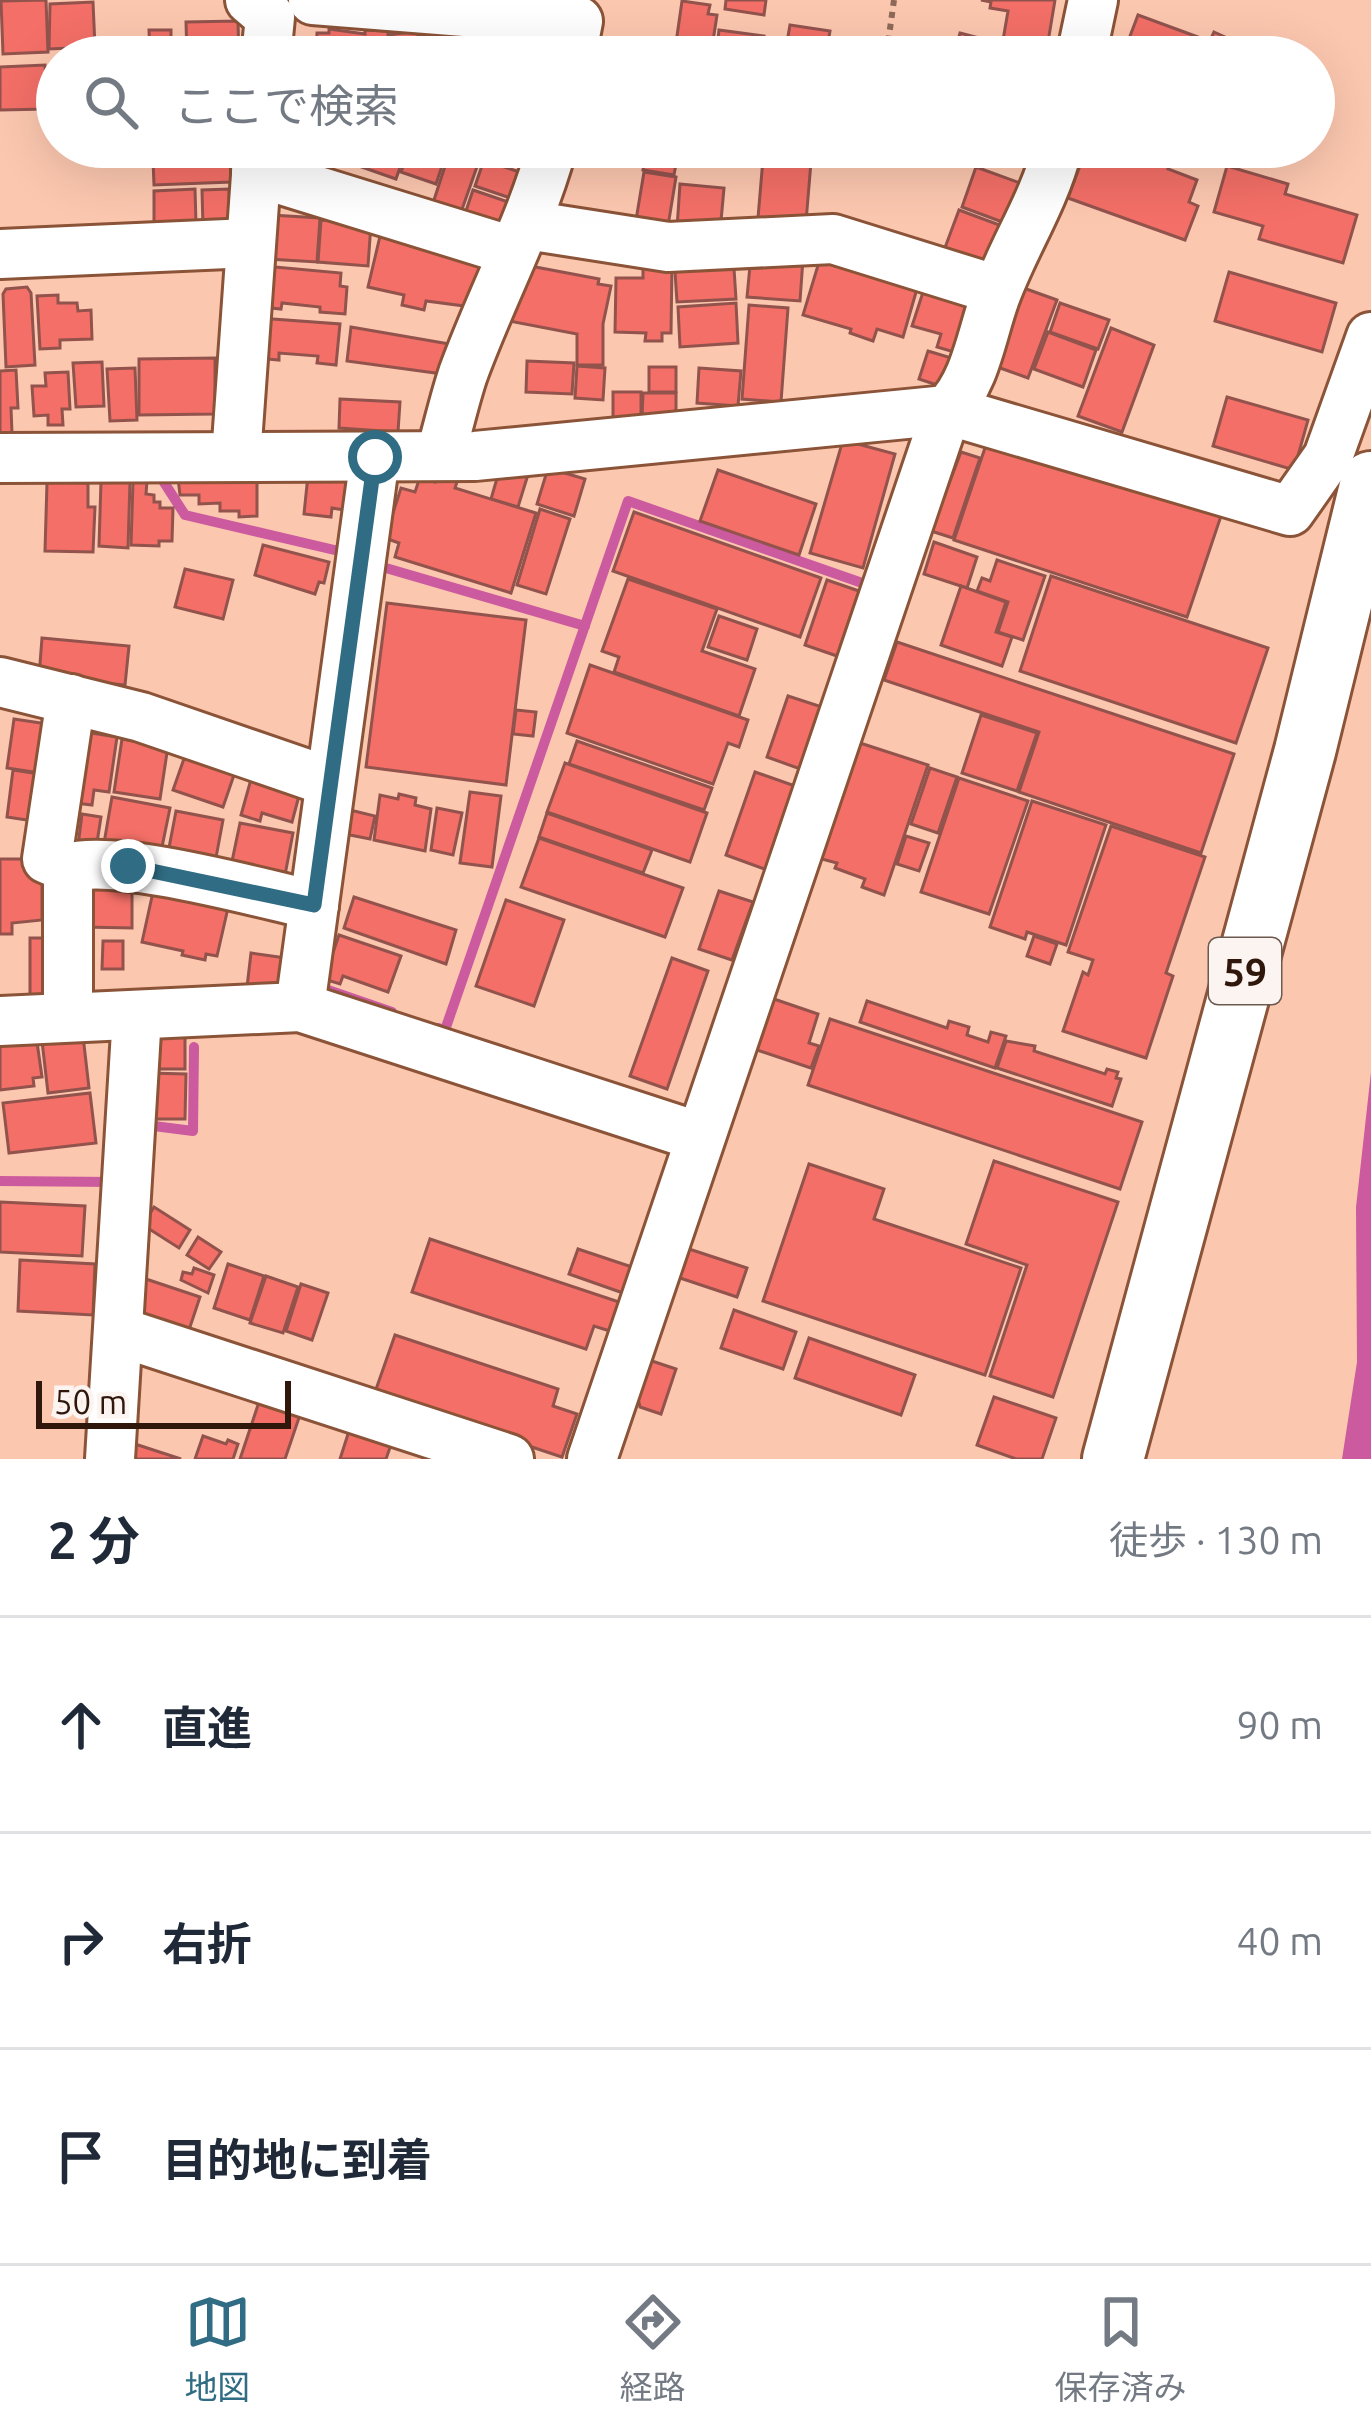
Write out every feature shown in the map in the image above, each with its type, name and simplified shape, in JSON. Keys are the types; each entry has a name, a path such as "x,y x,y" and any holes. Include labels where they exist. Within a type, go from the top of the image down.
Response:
{"main road":[{"name":"59","path":"1113,1459 1305,751 1371,482"}],"street":[{"path":"250,0 270,17 268,36"},
{"path":"313,0 578,21 576,36"},
{"path":"1085,36 1093,0"},
{"path":"236,457 256,168"},
{"path":"287,168 520,238 668,247 833,239 997,290"},
{"path":"440,456 462,378 545,168"},
{"path":"592,1459 947,410 962,396 997,290 1046,191 1052,168"},
{"path":"0,254 250,243"},
{"path":"0,458 440,456 947,410 1290,511 1328,457 1371,337"},
{"path":"300,1007 375,457"},
{"path":"0,682 141,717 330,782"},
{"path":"71,699 47,859 68,868 128,866 314,905"},
{"path":"68,868 68,1017"},
{"path":"0,1021 300,1007 700,1137"},
{"path":"110,1459 137,1015"},
{"path":"120,1332 508,1459"}],"path":[{"path":"889,36 894,0"}],"shaded area":[{"path":"1371,1072 1371,1459 1342,1459 1357,1362 1356,1207"}],"building":[{"path":"46,0 47,36 36,36 36,53 3,54 1,1"},
{"path":"726,0 766,0 764,15 725,9"},
{"path":"981,0 1055,0 1049,36 1004,36 1008,11 990,8 991,2"},
{"path":"682,1 710,5 708,14 717,15 714,36 677,36"},
{"path":"93,2 95,36 49,36 50,4"},
{"path":"1138,15 1195,36 1130,36"},
{"path":"238,21 238,36 186,36 186,22"},
{"path":"790,25 830,31 829,36 788,36"},
{"path":"329,29 365,34 365,30 388,31 388,35 418,31 426,36 317,36"},
{"path":"149,30 171,30 171,36 149,36"},
{"path":"719,30 764,36 718,36"},
{"path":"441,31 526,34 526,36 441,36"},
{"path":"36,65 36,109 0,110 0,67"},
{"path":"153,168 230,168 231,182 154,185"},
{"path":"365,168 400,168 396,179"},
{"path":"402,168 441,168 436,184 401,172"},
{"path":"444,168 476,168 460,215 432,206"},
{"path":"481,168 508,168 531,176 522,202 475,186"},
{"path":"643,168 675,168 674,175"},
{"path":"762,168 810,168 806,222 758,218"},
{"path":"976,168 1020,183 1005,223 962,207"},
{"path":"1079,168 1168,168 1197,180 1189,202 1198,206 1185,240 1068,198"},
{"path":"1226,168 1234,168 1288,184 1285,194 1357,215 1343,263 1259,239 1263,226 1214,212"},
{"path":"644,172 676,177 668,226 636,220"},
{"path":"680,184 724,188 720,232 677,228"},
{"path":"195,189 196,223 154,225 154,191"},
{"path":"229,189 230,227 203,227 202,190"},
{"path":"473,190 520,206 511,232 464,217"},
{"path":"959,210 1002,226 986,268 943,253"},
{"path":"271,215 320,218 317,262 268,259"},
{"path":"321,220 371,224 368,266 318,262"},
{"path":"381,232 482,264 472,307 426,301 424,310 402,305 404,295 368,287"},
{"path":"822,252 919,282 903,337 877,329 873,341 803,315"},
{"path":"733,253 736,299 677,302 674,257"},
{"path":"751,255 803,259 800,301 747,297"},
{"path":"643,264 672,265 671,333 662,333 662,341 645,341 646,333 615,332 616,278 643,278"},
{"path":"525,265 599,279 598,284 611,286 603,324 603,365 577,365 577,334 509,321 512,307 517,308"},
{"path":"264,266 341,273 340,286 347,287 345,314 282,303 281,309 260,307"},
{"path":"1229,272 1336,303 1322,352 1215,321"},
{"path":"926,283 981,300 964,355 937,347 941,334 912,326"},
{"path":"1018,286 1057,300 1028,378 989,364"},
{"path":"27,287 35,365 6,367 3,294 6,289"},
{"path":"58,295 58,303 77,303 78,311 91,310 92,339 60,340 60,348 40,349 37,296"},
{"path":"736,303 738,343 680,347 678,307"},
{"path":"1060,303 1109,320 1098,349 1050,332"},
{"path":"749,305 788,308 781,402 742,399"},
{"path":"259,318 340,324 336,365 317,363 318,356 279,353 279,360 256,358"},
{"path":"351,327 455,345 450,375 347,361"},
{"path":"1111,328 1154,345 1122,432 1078,416"},
{"path":"1048,332 1096,350 1083,387 1034,369"},
{"path":"928,351 958,360 949,389 919,379"},
{"path":"215,358 215,414 139,415 139,359"},
{"path":"527,361 574,363 572,394 526,392"},
{"path":"102,362 104,406 76,407 73,363"},
{"path":"577,366 605,368 603,400 575,398"},
{"path":"649,367 676,367 676,392 649,392"},
{"path":"135,368 137,420 110,421 107,369"},
{"path":"699,368 741,371 738,406 697,403"},
{"path":"16,370 18,408 11,408 12,433 0,433 0,371"},
{"path":"68,372 70,409 62,409 63,425 48,425 48,415 34,416 32,386 46,386 45,373"},
{"path":"613,392 641,392 641,422 613,421"},
{"path":"643,393 676,393 676,418 642,418"},
{"path":"1227,397 1308,420 1294,470 1213,446"},
{"path":"340,399 400,402 398,432 339,428"},
{"path":"988,439 1221,516 1187,617 954,540"},
{"path":"843,440 895,454 863,568 810,553"},
{"path":"961,452 980,458 953,538 931,531"},
{"path":"531,465 518,507 491,499 500,468"},
{"path":"548,468 585,479 574,516 537,504"},
{"path":"177,470 257,470 257,516 239,517 239,511 220,511 220,503 199,504 199,495 180,495"},
{"path":"718,470 816,504 799,555 700,521"},
{"path":"308,475 347,479 344,510 332,508 331,517 304,514"},
{"path":"437,476 457,482 455,488 536,513 511,593 395,557 399,543 385,538 401,488 415,492 420,477 435,482"},
{"path":"101,481 130,482 128,548 99,546"},
{"path":"133,481 147,481 146,494 154,495 160,508 173,508 172,541 159,541 159,546 131,545"},
{"path":"47,482 88,483 88,507 95,507 93,552 45,551"},
{"path":"540,509 570,519 546,594 517,585"},
{"path":"634,512 821,578 800,637 613,571"},
{"path":"934,542 977,557 967,588 924,574"},
{"path":"263,545 329,562 324,583 319,582 315,594 255,575"},
{"path":"997,560 1045,576 1023,640 998,632 1008,602 977,591 982,578 990,581"},
{"path":"185,569 233,580 223,619 175,607"},
{"path":"1051,576 1268,648 1236,743 1020,671"},
{"path":"628,579 717,609 702,651 755,669 739,716 614,672 619,657 602,651"},
{"path":"827,580 859,591 837,656 805,645"},
{"path":"961,586 1006,602 996,632 1012,637 1002,666 941,645"},
{"path":"387,603 526,620 506,785 366,767"},
{"path":"719,616 757,629 747,660 708,647"},
{"path":"42,638 129,646 125,685 39,677"},
{"path":"897,642 1234,754 1201,853 1019,792 1039,732 884,680"},
{"path":"590,665 748,720 739,747 728,743 713,784 567,733"},
{"path":"788,696 828,709 806,771 767,757"},
{"path":"516,710 536,712 533,736 513,734"},
{"path":"981,715 1037,733 1017,791 962,773"},
{"path":"14,719 54,725 47,774 7,768"},
{"path":"78,731 117,737 109,792 94,790 92,805 67,802"},
{"path":"122,739 168,746 160,799 114,792"},
{"path":"577,741 712,788 704,810 569,764"},
{"path":"857,742 928,765 884,895 862,887 865,879 835,868 837,863 818,858"},
{"path":"186,753 221,764 219,770 234,775 223,807 173,790"},
{"path":"565,763 707,813 690,862 547,812"},
{"path":"930,768 957,777 938,833 911,824"},
{"path":"13,770 46,775 40,822 7,817"},
{"path":"253,772 300,792 292,822 262,813 260,821 241,815"},
{"path":"755,772 795,786 767,870 726,855"},
{"path":"959,778 1028,801 989,914 921,892"},
{"path":"470,792 501,796 492,867 460,863"},
{"path":"399,794 431,809 425,851 374,840 380,795 398,799"},
{"path":"112,797 170,808 162,847 128,841 127,847 104,843"},
{"path":"1032,801 1106,825 1066,945 1027,932 1025,939 990,927"},
{"path":"437,808 462,813 453,855 431,850"},
{"path":"350,810 375,816 370,839 345,834"},
{"path":"176,811 223,820 215,863 168,853"},
{"path":"547,813 652,850 643,873 539,837"},
{"path":"82,814 101,817 96,849 78,846"},
{"path":"240,823 293,833 285,875 231,866"},
{"path":"1111,826 1205,857 1166,973 1173,976 1146,1058 1063,1031 1083,972 1088,975 1093,960 1068,952"},
{"path":"906,836 929,843 919,871 897,864"},
{"path":"539,838 683,888 665,937 521,887"},
{"path":"0,859 33,859 42,875 42,920 12,923 12,934 0,934"},
{"path":"82,885 132,885 132,928 82,927"},
{"path":"719,891 753,902 732,960 699,949"},
{"path":"153,892 228,908 217,956 206,954 205,960 142,942"},
{"path":"354,897 456,930 446,964 344,928"},
{"path":"506,900 564,920 534,1006 476,986"},
{"path":"339,935 401,956 388,992 343,976 340,984 324,979"},
{"path":"1034,936 1057,944 1050,964 1027,956"},
{"path":"30,938 61,938 60,996 30,996"},
{"path":"103,941 123,941 123,969 102,969"},
{"path":"251,953 286,958 282,991 247,987"},
{"path":"672,958 708,971 667,1089 630,1076"},
{"path":"774,999 818,1014 809,1043 819,1046 811,1068 757,1050"},
{"path":"867,1001 947,1028 949,1021 969,1027 967,1035 988,1042 991,1032 1006,1036 995,1068 860,1022"},
{"path":"830,1019 1142,1122 1120,1189 808,1085"},
{"path":"148,1034 185,1035 185,1069 148,1069"},
{"path":"83,1036 89,1088 48,1093 42,1041"},
{"path":"1006,1041 1035,1046 1034,1051 1105,1074 1107,1069 1118,1072 1116,1078 1121,1079 1112,1106 997,1068"},
{"path":"0,1042 37,1042 42,1077 33,1078 34,1086 0,1090"},
{"path":"149,1073 186,1074 185,1119 148,1119"},
{"path":"90,1093 96,1143 9,1153 3,1103"},
{"path":"994,1161 1118,1202 1053,1397 990,1376 1027,1265 966,1244"},
{"path":"809,1164 884,1189 874,1219 1021,1268 985,1375 763,1301"},
{"path":"0,1202 85,1206 82,1256 0,1252"},
{"path":"154,1207 190,1230 179,1248 143,1225"},
{"path":"198,1237 221,1252 209,1269 187,1255"},
{"path":"430,1239 619,1302 610,1331 594,1326 586,1349 412,1292"},
{"path":"686,1248 747,1268 737,1297 677,1277"},
{"path":"578,1249 632,1267 623,1293 569,1274"},
{"path":"20,1260 95,1264 93,1315 18,1311"},
{"path":"228,1264 264,1276 250,1320 214,1308"},
{"path":"194,1268 214,1275 208,1293 181,1280 183,1272 192,1274"},
{"path":"266,1276 298,1287 283,1333 250,1323"},
{"path":"143,1278 200,1297 187,1336 137,1313"},
{"path":"301,1284 328,1293 312,1340 286,1331"},
{"path":"734,1310 796,1332 783,1369 721,1348"},
{"path":"395,1335 558,1389 553,1406 577,1414 562,1457 374,1395"},
{"path":"809,1338 915,1375 901,1415 795,1378"},
{"path":"649,1360 676,1369 661,1414 640,1407 637,1394"},
{"path":"262,1393 303,1406 285,1459 240,1459"},
{"path":"994,1397 1056,1418 1042,1459 1016,1459 977,1445"},
{"path":"349,1431 394,1436 386,1459 340,1459"},
{"path":"203,1436 238,1444 233,1459 195,1459"},
{"path":"135,1444 181,1459 130,1459"}],"waterway":[{"path":"158,473 185,515 343,552"},
{"path":"438,1028 445,1030 628,501 865,584"},
{"path":"379,566 585,626"},
{"path":"325,989 392,1012"},
{"path":"146,1128 193,1131 194,1047"},
{"path":"0,1181 113,1182"}],"route":[{"path":"128,866 314,905 375,457"}]}
